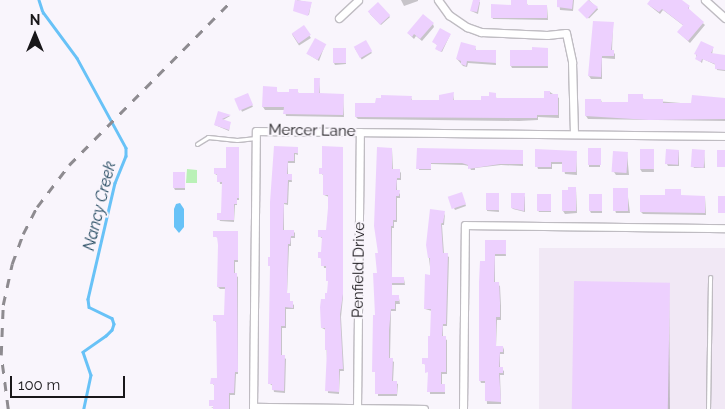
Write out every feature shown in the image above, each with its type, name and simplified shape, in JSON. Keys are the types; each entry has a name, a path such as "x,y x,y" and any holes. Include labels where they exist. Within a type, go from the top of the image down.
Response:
{"street":[{"path":"339,18 358,0"},
{"path":"438,0 449,15 466,27 480,32 547,35 566,33 572,62 574,134"},
{"path":"705,0 725,18"},
{"name":"Mercer Lane","path":"424,409 253,407 256,131 725,136"},
{"name":"Penfield Drive","path":"357,409 360,132"},
{"path":"463,409 465,225 725,228"}],"lane":[{"path":"197,144 208,138 237,140 256,138"},
{"path":"708,409 710,277"}],"shaded area":[{"path":"539,248 725,248 725,409 539,409"}],"green space":[{"path":"187,169 197,170 197,183 186,183"}],"water":[{"path":"180,203 184,209 184,227 179,233 174,227 174,209 176,204"}],"building":[{"path":"295,0 312,2 308,16 293,11"},
{"path":"473,0 480,0 477,12 470,11"},
{"path":"511,0 527,0 527,5 547,5 547,18 491,18 491,4 511,5"},
{"path":"557,0 573,0 572,9 557,7"},
{"path":"588,0 598,7 587,19 578,10"},
{"path":"650,0 682,0 704,22 688,41 677,32 683,25 662,9 659,12 647,4"},
{"path":"378,2 390,15 380,25 368,12"},
{"path":"423,14 434,23 420,39 414,34 412,37 407,33"},
{"path":"593,21 614,22 611,50 614,50 614,56 602,56 601,77 588,76"},
{"path":"304,25 311,35 299,43 292,34"},
{"path":"440,28 451,34 441,52 435,49 437,45 432,42"},
{"path":"315,38 326,44 318,60 306,54"},
{"path":"366,40 372,51 360,58 354,47"},
{"path":"701,41 714,47 711,53 725,55 725,70 715,69 715,64 702,59 701,62 695,59 697,55 694,54"},
{"path":"461,42 476,46 475,50 496,50 496,63 467,61 466,66 461,64 461,61 456,59"},
{"path":"532,47 548,48 548,66 510,66 510,50 532,50"},
{"path":"333,48 346,48 346,63 333,63"},
{"path":"314,78 320,78 319,93 344,94 343,115 283,114 284,107 262,107 263,86 277,87 277,92 289,92 289,89 298,89 298,93 314,93"},
{"path":"544,91 550,91 550,94 558,94 558,115 537,115 537,118 355,117 355,103 375,103 376,98 381,98 381,95 412,96 411,100 439,100 439,95 454,92 453,100 481,100 481,96 489,96 489,92 496,93 496,98 544,98"},
{"path":"248,93 253,105 239,111 234,99"},
{"path":"628,94 643,94 643,99 663,99 663,103 691,103 692,95 725,98 725,119 649,120 585,116 585,99 601,99 601,102 628,102"},
{"path":"218,111 231,115 222,119 231,122 229,130 214,125"},
{"path":"274,146 298,147 298,153 294,153 294,161 288,161 287,174 292,174 292,180 288,180 287,203 284,203 283,230 294,230 294,236 291,236 290,244 288,244 287,293 290,293 290,301 293,301 293,308 285,307 285,326 281,326 281,355 285,355 284,391 272,390 272,384 268,384 270,266 268,266 268,257 270,257 270,202"},
{"path":"322,146 343,147 343,294 340,314 343,369 339,369 339,392 325,391 327,350 325,350 325,328 321,328 320,307 321,299 325,299 325,293 327,293 328,281 326,281 326,266 321,266 321,258 318,258 318,252 321,252 322,237 318,237 318,230 326,230 328,195 323,195 323,174 319,174 319,168 322,168"},
{"path":"226,147 239,147 239,198 237,198 237,204 234,204 234,220 217,220 217,213 221,213 222,182 217,182 217,174 214,174 214,168 226,168"},
{"path":"377,147 392,148 392,169 400,169 400,178 397,178 396,190 400,190 399,196 396,196 396,220 393,220 393,226 391,226 392,277 404,277 404,283 392,283 392,295 399,295 399,301 395,301 395,309 391,309 389,330 389,358 393,358 392,381 397,381 397,394 375,394 375,372 372,372 373,315 375,315 373,273 377,273 375,253 378,253 374,226"},
{"path":"417,148 523,150 523,164 500,164 468,169 468,165 462,163 431,163 431,169 416,169"},
{"path":"588,148 601,148 601,165 588,165"},
{"path":"535,149 577,151 576,172 562,172 562,162 551,162 551,167 535,167"},
{"path":"640,149 654,149 654,169 640,169"},
{"path":"666,149 679,150 678,165 665,164"},
{"path":"692,149 705,150 704,168 691,167"},
{"path":"717,150 725,150 725,167 717,167"},
{"path":"613,151 628,152 626,173 612,172"},
{"path":"173,172 185,172 185,188 173,188"},
{"path":"568,187 576,187 576,211 562,211 562,190 568,190"},
{"path":"613,188 628,188 628,211 613,211"},
{"path":"665,189 681,189 681,195 705,196 705,213 640,212 640,195 665,195"},
{"path":"462,192 466,204 452,209 448,197"},
{"path":"486,193 499,193 499,210 486,210"},
{"path":"511,193 525,193 524,211 511,208"},
{"path":"537,194 551,194 551,211 537,211"},
{"path":"589,194 602,194 602,211 589,211"},
{"path":"718,196 725,196 725,213 718,213"},
{"path":"430,209 445,211 443,223 441,223 443,253 448,253 446,324 443,324 442,336 446,336 446,372 441,372 441,384 445,384 445,392 427,392 428,372 425,373 425,364 422,364 422,358 428,358 428,336 430,336 431,309 424,309 425,274 430,275 430,258 428,258 426,245"},
{"path":"213,231 238,231 238,260 234,260 234,273 237,273 238,372 235,372 234,393 229,393 229,409 213,409 213,406 209,406 209,400 214,400 214,384 210,384 211,378 217,378 216,321 213,321 213,315 224,315 225,287 217,287 218,245 217,237 213,237"},
{"path":"485,240 506,240 506,254 495,254 494,282 499,282 500,303 500,317 496,317 496,346 503,346 503,352 500,352 499,367 503,367 503,373 499,373 501,402 485,401 485,381 479,381 479,282 480,261 485,261"},
{"path":"574,281 670,283 668,409 572,409"}],"waterway":[{"name":"Nancy Creek","path":"39,0 43,12 77,58 126,148 126,156 115,183 88,299 89,307 112,318 114,324 112,330 106,336 83,352 91,375 84,409"}],"railway":[{"path":"8,409 1,355 3,305 12,264 23,234 37,207 69,165 232,0"}]}
